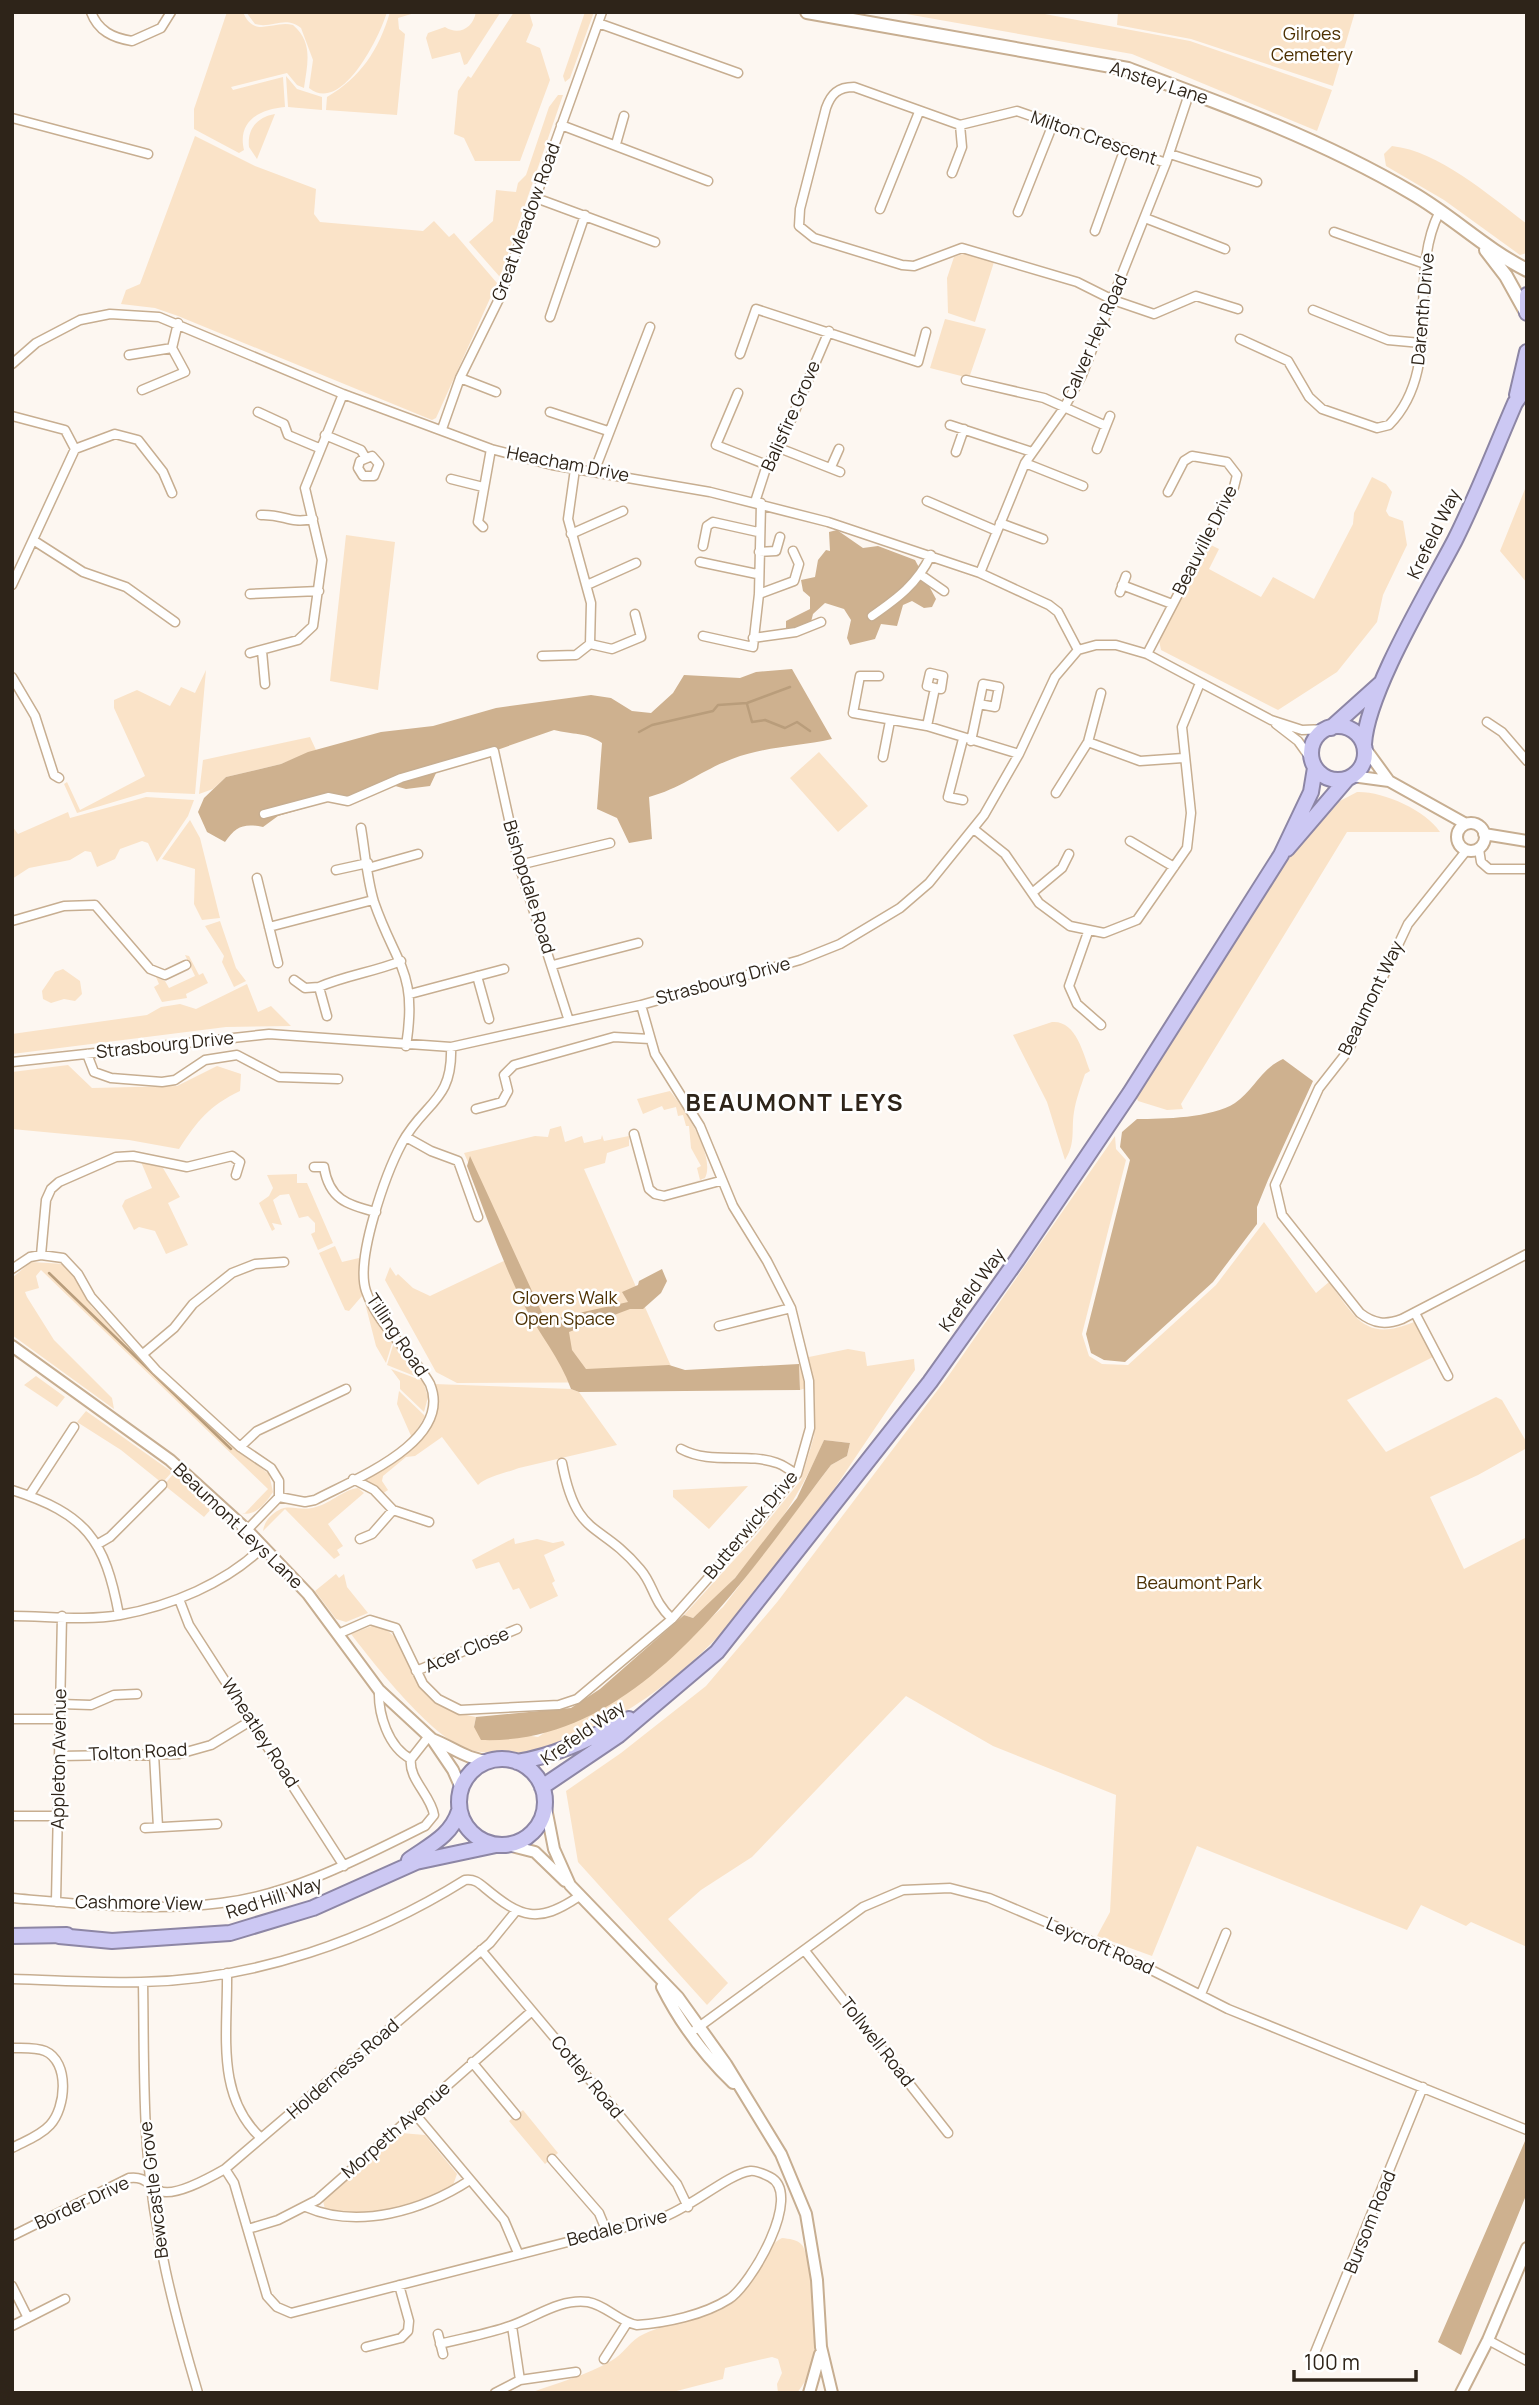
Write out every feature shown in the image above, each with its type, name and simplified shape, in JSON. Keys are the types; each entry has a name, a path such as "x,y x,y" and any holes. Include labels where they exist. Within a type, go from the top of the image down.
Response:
{"highway":[{"path":"1527,295 1527,313"},
{"name":"Krefeld Way","path":"1364,746 1365,729 1384,680 1457,536 1515,403 1527,352"},
{"name":"Krefeld Way","path":"1515,403 1527,386"},
{"name":"Krefeld Way","path":"1329,728 1384,680"},
{"path":"1329,728 1354,731 1364,746 1361,768 1350,778 1332,780 1314,765 1315,740 1329,728"},
{"name":"Krefeld Way","path":"542,1787 619,1735 718,1652 926,1386 1017,1260 1130,1093 1281,855 1311,792 1314,765"},
{"name":"Krefeld Way","path":"1281,855 1350,778"},
{"name":"Krefeld Way","path":"517,1762 547,1757 570,1748 647,1711"},
{"path":"490,1761 517,1762 531,1771 542,1787 545,1803 537,1826 520,1841 502,1845 474,1835 459,1811 461,1788 475,1769 490,1761"},
{"name":"Red Hill Way","path":"397,1869 441,1839 455,1824 459,1811"},
{"name":"Red Hill Way","path":"12,1936 59,1936 98,1941 211,1936 267,1923 313,1908 397,1869 442,1855 502,1845"}],"main road":[{"name":"Anstey Lane","path":"807,12 1128,69 1190,91 1328,148 1411,191 1439,213 1455,220 1480,241 1527,270"},
{"name":"Anstey Lane","path":"1480,241 1506,276 1527,313"}],"street":[{"path":"91,12 95,22 107,34 132,41 161,28 171,12"},
{"name":"Great Meadow Road","path":"442,429 460,378 500,297 602,12"},
{"path":"598,23 738,73"},
{"path":"952,173 962,147 960,125 854,87 845,87 830,97 800,209 802,230 826,242 914,266 962,248 1077,282 1113,300 1154,314 1196,296 1238,309"},
{"name":"Calver Hey Road","path":"980,573 1025,463 1064,408 1113,300 1168,159 1190,91"},
{"name":"Milton Crescent","path":"960,125 1017,111 1125,148 1257,182"},
{"path":"880,209 919,112"},
{"path":"616,145 624,116"},
{"path":"12,118 148,154"},
{"path":"1018,212 1054,124"},
{"path":"561,125 708,181"},
{"path":"1095,231 1125,148"},
{"path":"537,198 655,242"},
{"name":"Darenth Drive","path":"1240,339 1288,360 1309,397 1322,410 1377,428 1394,420 1416,379 1425,264 1430,236 1439,213"},
{"path":"550,317 586,215"},
{"path":"1145,218 1225,249"},
{"path":"1334,232 1425,264"},
{"path":"740,354 756,309 918,362 926,332"},
{"path":"1313,310 1388,340 1420,343"},
{"name":"Heacham Drive","path":"14,357 52,332 80,320 110,313 141,313 178,323 342,394 491,449 575,469 644,478 758,503 931,555 980,573 1049,605 1058,612 1078,650"},
{"path":"142,390 185,372 172,348 178,323"},
{"path":"594,472 650,327"},
{"name":"Balisfire Grove","path":"753,645 758,594 758,503 767,465 779,448 829,331"},
{"path":"129,355 172,348"},
{"path":"460,378 496,392"},
{"path":"966,380 1044,398 1106,426"},
{"path":"716,445 738,393"},
{"path":"250,653 307,634 317,615 323,560 305,488 342,394"},
{"path":"258,412 284,424 288,435 319,448"},
{"path":"550,412 608,431"},
{"path":"12,416 65,430 75,449"},
{"path":"1097,449 1110,416"},
{"path":"950,425 1032,452"},
{"path":"956,452 964,429"},
{"path":"12,585 75,449 116,434 138,440 163,472 172,493"},
{"path":"325,435 360,450 365,457 375,458 379,467 374,476 364,476 358,464 365,457"},
{"path":"707,442 767,465"},
{"path":"779,448 840,471"},
{"path":"483,527 478,522 491,449"},
{"path":"831,467 839,449"},
{"name":"Beauville Drive","path":"1147,654 1234,487 1237,475 1227,462 1192,456 1184,461 1168,492"},
{"path":"1025,463 1083,486"},
{"path":"542,656 576,655 590,644 592,611 567,510 575,469"},
{"path":"451,479 483,487"},
{"path":"927,501 998,527 1043,539"},
{"path":"571,534 623,511"},
{"path":"261,515 275,514 294,523 313,519"},
{"path":"703,546 708,526 713,522 758,532"},
{"path":"759,552 776,551 780,537"},
{"path":"33,540 83,572 126,587 175,622"},
{"path":"758,594 794,581 799,564 793,551"},
{"path":"872,616 905,593 921,575 931,555"},
{"path":"699,562 757,574"},
{"path":"587,585 636,563"},
{"path":"921,575 944,591"},
{"path":"1123,584 1172,604"},
{"path":"250,594 319,591"},
{"path":"590,644 612,649 640,637 635,614"},
{"path":"703,636 753,645 821,622"},
{"path":"1078,650 1116,645 1147,654 1271,720 1303,730 1329,728"},
{"name":"Strasbourg Drive","path":"12,1062 269,1034 406,1046 451,1047 641,1005 800,960 840,944 900,908 929,883 975,830 1019,754 1055,677 1078,650"},
{"path":"262,651 265,684"},
{"path":"879,676 860,676 853,713 927,726 1019,754"},
{"path":"12,677 30,704 54,775 59,778"},
{"path":"975,830 1005,854 1039,903 1070,926 1088,932 1118,929 1137,920 1187,848 1191,832 1183,758 1184,717 1200,683"},
{"path":"927,726 935,688"},
{"path":"1056,793 1088,742 1101,693"},
{"path":"963,800 948,797 979,704"},
{"path":"1271,720 1298,741 1314,765"},
{"path":"883,757 890,721"},
{"path":"1487,722 1502,732 1527,761"},
{"path":"1088,742 1140,761 1183,758"},
{"path":"1364,746 1389,781"},
{"name":"Bishopdale Road","path":"264,814 328,797 348,801 391,781 495,751 519,865 569,1021"},
{"path":"1350,778 1360,775 1389,781 1461,828"},
{"path":"1461,828 1474,823 1484,834 1527,841"},
{"path":"360,828 373,900 401,961 410,994 406,1046"},
{"path":"1461,828 1457,842 1466,851 1479,849 1483,844 1484,834"},
{"path":"1130,841 1174,867"},
{"path":"519,865 610,843"},
{"path":"1479,849 1481,862 1489,869 1527,869"},
{"name":"Beaumont Way","path":"1466,851 1408,925 1348,1051 1319,1088 1275,1185 1282,1215 1360,1314 1381,1323 1394,1322 1527,1254"},
{"path":"1032,893 1062,868 1069,853"},
{"path":"336,870 418,854"},
{"path":"257,877 278,963"},
{"path":"269,927 373,900"},
{"path":"12,921 64,906 94,905 150,969 165,975 186,965"},
{"path":"1088,932 1069,986 1077,1004 1101,1025"},
{"path":"553,965 638,943"},
{"path":"294,980 305,988 319,987 345,976 370,973 401,961"},
{"path":"410,994 504,969"},
{"path":"477,976 489,1019"},
{"path":"319,987 327,1016"},
{"name":"Butterwick Drive","path":"338,1634 362,1621 388,1624 396,1628 404,1640 416,1671 438,1699 460,1710 558,1705 577,1699 672,1619 797,1474 810,1428 810,1402 809,1381 791,1308 720,1181 700,1126 668,1078 650,1040 641,1005"},
{"path":"477,1109 502,1101 508,1090 504,1075 514,1065 614,1037 650,1040"},
{"name":"Tilling Road","path":"279,1497 305,1502 316,1500 383,1465 409,1446 426,1424 433,1402 426,1378 366,1292 364,1254 376,1212 406,1138 449,1082 451,1047"},
{"path":"87,1054 94,1072 111,1078 175,1080 205,1060 237,1055 279,1077 338,1079"},
{"path":"634,1135 649,1189 655,1195 664,1196 720,1181"},
{"path":"406,1138 458,1161 478,1217"},
{"path":"41,1255 46,1200 51,1189 105,1161 133,1156 187,1167 232,1156 240,1162 236,1175"},
{"path":"314,1167 324,1167 330,1188 342,1202 376,1212"},
{"path":"12,1269 20,1262 41,1255 63,1258 72,1266 91,1297 156,1370 240,1447 271,1468 279,1481 279,1497 247,1530"},
{"path":"143,1354 174,1328 186,1311 232,1273 250,1265 284,1262"},
{"path":"719,1326 791,1308"},
{"path":"1415,1312 1448,1376"},
{"name":"Beaumont Leys Lane","path":"12,1346 170,1460 247,1530 308,1594 379,1690 431,1738 453,1770 461,1788"},
{"path":"240,1447 257,1431 346,1389"},
{"path":"29,1496 74,1427"},
{"path":"681,1449 719,1459 754,1459 777,1463 797,1474"},
{"path":"562,1463 567,1491 579,1516 638,1566 658,1606 672,1619"},
{"path":"353,1479 374,1490 393,1510 429,1522"},
{"path":"98,1544 110,1537 162,1485"},
{"path":"12,1490 73,1516 98,1544 113,1586 118,1615"},
{"path":"360,1539 372,1534 393,1510"},
{"path":"12,1616 118,1615 179,1599 245,1564 263,1547"},
{"name":"Wheatley Road","path":"179,1599 190,1625 344,1866"},
{"name":"Appleton Avenue","path":"56,1902 62,1616"},
{"name":"Acer Close","path":"416,1671 517,1629"},
{"name":"Cashmore View","path":"12,1898 148,1906 221,1903 303,1883 344,1866 431,1822 433,1807 412,1772 411,1759 400,1753 378,1710 379,1690"},
{"path":"60,1704 91,1705 114,1695 137,1694"},
{"path":"12,1719 60,1719"},
{"name":"Tolton Road","path":"59,1756 179,1754 211,1745 252,1720"},
{"path":"411,1759 431,1738"},
{"name":"Beaumont Leys Lane","path":"431,1738 449,1745 466,1757 490,1761"},
{"path":"154,1754 158,1827"},
{"path":"545,1803 554,1849 578,1897 657,1979 678,1997 695,2029 740,2090 781,2154 806,2214 817,2280 821,2347 832,2393"},
{"path":"12,1816 58,1816"},
{"path":"145,1828 216,1824"},
{"path":"502,1845 535,1852 570,1885"},
{"path":"12,1979 143,1982 227,1973 353,1937 398,1918 465,1880 472,1879 516,1911 545,1915 578,1897"},
{"name":"Leycroft Road","path":"695,2029 806,1951 863,1907 883,1896 922,1887 950,1888 989,1898 1114,1951 1228,2009 1527,2130"},
{"name":"Holderness Road","path":"152,2185 158,2190 171,2192 225,2169 481,1950 516,1911"},
{"path":"1201,1994 1226,1933"},
{"name":"Cotley Road","path":"481,1950 677,2184 688,2207"},
{"name":"Tollwell Road","path":"806,1951 948,2133"},
{"path":"227,1973 230,2093 244,2122 261,2138"},
{"name":"Bewcastle Grove","path":"143,1982 145,2107 152,2185 163,2263 198,2393"},
{"name":"Morpeth Avenue","path":"248,2229 306,2207 532,2011"},
{"path":"12,2048 48,2052 55,2059 62,2074 61,2099 55,2119 38,2136 12,2148"},
{"path":"472,2062 516,2115"},
{"name":"Bursom Road","path":"1314,2355 1423,2088"},
{"path":"415,2114 504,2220 518,2253"},
{"path":"552,2159 599,2213 606,2230"},
{"name":"Bedale Drive","path":"225,2169 234,2183 264,2290 271,2301 284,2311 306,2311 518,2253 661,2218 688,2207 743,2173 754,2170 774,2178 779,2185 783,2206 744,2286 729,2299 684,2316 648,2325 627,2323"},
{"name":"Border Drive","path":"12,2236 129,2178 137,2177 152,2185"},
{"path":"306,2207 338,2216 390,2213 428,2203 470,2180"},
{"path":"1461,2393 1488,2340 1527,2248"},
{"path":"12,2286 28,2318"},
{"path":"366,2347 401,2338 408,2331 409,2321 399,2286"},
{"path":"12,2326 65,2299"},
{"path":"440,2344 512,2326 546,2310 581,2302 597,2305 627,2323 604,2358"},
{"path":"512,2326 520,2380"},
{"path":"438,2334 443,2354"},
{"path":"1488,2340 1527,2361"},
{"path":"809,2393 821,2347"},
{"path":"495,2393 520,2380 576,2372"}],"green space":[{"path":"227,12 243,12 247,20 258,27 293,25 304,39 308,55 304,88 297,85 287,73 231,87 233,90 283,77 285,107 267,110 252,118 244,131 244,150 239,153 194,129 194,109"},
{"path":"246,12 387,12 377,38 358,69 334,91 322,93 309,88 313,60 301,28 284,22 255,24"},
{"path":"390,12 418,12 398,18 399,29 405,34 397,115 326,110 327,97 349,81 367,62 380,39"},
{"path":"476,12 500,13 467,64 464,65 460,52 432,59 426,38 428,33 445,27 455,31 465,29"},
{"path":"514,12 529,12 533,25 526,42 540,48 550,80 520,161 475,161 464,138 454,134 458,91 468,76 471,78"},
{"path":"585,12 594,12 570,78 565,82 563,76"},
{"path":"895,12 1034,12 1190,41 1332,90 1317,131 1132,54"},
{"name":"Gilroes Cemetery","path":"1118,12 1355,12 1333,86 1191,39 1117,25"},
{"path":"286,76 297,89 322,97 322,110 288,107"},
{"path":"558,95 563,95 500,277 469,242 493,221 496,190 516,192 518,183 526,175 549,107"},
{"path":"275,114 257,159 249,147 252,129 263,118"},
{"path":"195,136 255,166 316,189 314,214 320,222 423,231 434,221 449,237 454,233 497,283 436,418 432,420 178,316 155,308 121,304 126,290 140,284"},
{"path":"1392,146 1428,156 1446,165 1527,224 1527,253 1520,255 1444,200 1386,166 1384,154"},
{"path":"966,253 994,262 975,322 948,313 947,278 954,257"},
{"path":"945,319 986,329 969,378 930,368"},
{"path":"1372,477 1386,484 1392,492 1386,511 1389,516 1403,521 1407,545 1383,595 1377,622 1337,672 1278,710 1161,650 1159,640 1209,544 1219,549 1209,569 1261,597 1273,577 1314,599 1353,524 1354,513"},
{"path":"1527,484 1527,583 1500,551"},
{"path":"346,535 395,542 378,690 330,681"},
{"path":"206,670 195,794 147,792 77,813 64,784 67,782 80,810 145,776 114,708 114,700 137,690 170,706 181,687 195,693"},
{"path":"310,737 316,750 281,764 226,777 213,789 199,794 203,760"},
{"path":"819,752 868,806 838,832 790,778"},
{"path":"1357,792 1379,795 1403,803 1425,816 1440,832 1347,832 1181,1104 1183,1109 1167,1110 1138,1101 1135,1093 1267,887 1322,814 1326,817 1340,801"},
{"path":"146,797 194,800 188,816 157,862 148,843 142,841 120,849 115,859 97,867 91,852 85,851 70,860 29,868 12,879 12,826 18,834 68,812 70,818"},
{"path":"190,820 200,838 220,918 202,920 194,904 195,869 162,859"},
{"path":"220,921 236,968 246,981 234,987 222,962 224,956 205,926"},
{"path":"185,955 189,956 199,975 203,973 208,983 186,994 187,998 162,1002 154,987 159,984 156,977 165,981 169,988 195,976"},
{"path":"63,969 80,981 82,994 75,1001 64,999 51,1003 43,999 42,991 55,972"},
{"path":"247,984 258,1012 271,1006 291,1026 226,1027 12,1054 12,1034 147,1015 161,1007 180,1004 196,1009"},
{"path":"1052,1022 1067,1026 1073,1032 1090,1071 1085,1074 1077,1097 1072,1142 1065,1160 1047,1102 1013,1035"},
{"path":"68,1065 92,1088 177,1086 217,1066 241,1074 240,1091 220,1102 205,1115 179,1149 129,1140 12,1129 12,1072"},
{"path":"670,1091 690,1120 702,1145 707,1169 705,1178 700,1180 697,1168 701,1166 691,1148 689,1126 686,1126 683,1115 678,1116 676,1107 664,1110 662,1106 643,1114 637,1099"},
{"name":"Glovers Walk Open Space","path":"561,1126 565,1142 582,1136 584,1143 601,1139 602,1135 604,1141 629,1136 629,1146 607,1153 605,1163 584,1169 678,1382 457,1383 436,1372 385,1280 390,1267 396,1276 398,1274 413,1288 430,1296 510,1258 464,1153 535,1136 548,1137 550,1129"},
{"name":"Beaumont Park","path":"1115,1136 1116,1149 1126,1160 1082,1334 1089,1356 1102,1364 1128,1365 1216,1285 1264,1222 1316,1293 1329,1282 1355,1316 1373,1328 1398,1328 1414,1322 1433,1357 1347,1400 1386,1452 1496,1397 1502,1400 1527,1443 1527,1448 1430,1497 1464,1569 1527,1537 1527,1947 1471,1922 1466,1926 1421,1905 1407,1930 1197,1846 1152,1956 1097,1936 1110,1912 1116,1795 993,1746 906,1696 752,1857 701,1890 668,1919 728,1983 707,2005 578,1862 566,1791 621,1753 706,1686 778,1601 949,1375"},
{"path":"141,1162 163,1168 180,1197 168,1203 188,1245 166,1254 155,1231 139,1227 134,1230 122,1206 125,1200 152,1188"},
{"path":"297,1174 297,1183 307,1183 333,1243 318,1250 311,1234 315,1232 315,1223 308,1216 299,1218 289,1194 280,1195 273,1200 282,1225 272,1223 275,1229 272,1231 259,1203 269,1196 273,1188 267,1175"},
{"path":"335,1246 342,1262 359,1258 362,1296 349,1311 345,1310 319,1253"},
{"path":"31,1262 65,1264 75,1276 91,1306 152,1372 236,1449 269,1474 273,1492 260,1508 251,1513 242,1513 268,1489 41,1270 36,1276 39,1288 25,1292 27,1297 54,1340 112,1398 114,1409 12,1335 12,1278"},
{"path":"364,1299 393,1340 386,1363 376,1346"},
{"path":"394,1342 422,1379 387,1365"},
{"path":"848,1349 865,1352 867,1366 914,1359 915,1370 809,1526 771,1576 730,1624 685,1668 636,1705 546,1751 504,1754 467,1749 452,1742 420,1715 388,1681 351,1634 374,1625 389,1632 399,1643 421,1685 433,1699 450,1710 476,1717 474,1727 538,1737 689,1637 723,1607 831,1465 847,1456 850,1443 824,1440 785,1514 752,1559 693,1618 684,1615 754,1538 801,1480 814,1436 815,1399 812,1386 800,1390 799,1359"},
{"path":"391,1369 423,1381 428,1397 424,1412 400,1389 400,1381"},
{"path":"36,1376 65,1397 57,1407 24,1385"},
{"path":"434,1384 571,1389 579,1392 617,1445 519,1468 491,1477 478,1485 442,1437 415,1456 406,1457 383,1476 382,1481 388,1490 382,1494 365,1479 406,1452 429,1429 438,1401"},
{"path":"399,1391 425,1416 412,1438 397,1404"},
{"path":"86,1411 172,1472 162,1483 121,1450 77,1422"},
{"path":"174,1473 212,1508 204,1517 164,1485"},
{"path":"748,1486 709,1529 673,1497 673,1490"},
{"path":"358,1488 364,1493 328,1524 343,1546 337,1550 340,1555 334,1559 285,1509 263,1531 268,1519 279,1510 287,1508 308,1509"},
{"path":"514,1538 515,1544 537,1539 553,1543 563,1541 565,1545 544,1555 558,1596 530,1609 519,1588 513,1590 499,1562 476,1569 472,1560"},
{"path":"336,1574 339,1578 344,1574 347,1587 368,1613 346,1622 336,1619 315,1591"},
{"path":"523,2110 558,2153 545,2164 509,2121"},
{"path":"401,2133 425,2135 457,2174 452,2188 423,2201 373,2213 340,2213 325,2209 323,2201"},
{"path":"782,2238 795,2240 802,2245 806,2253 813,2303 813,2364 797,2393 778,2393 777,2384 782,2373 778,2359 772,2357 725,2368 723,2379 669,2393 530,2393 602,2366 616,2358 635,2340 655,2329 702,2317 724,2308 742,2294 770,2249"}],"shaded area":[{"path":"837,530 863,548 878,546 915,560 936,599 932,607 924,608 912,601 903,605 897,626 881,624 875,639 850,645 847,638 851,620 844,609 825,603 813,614 811,622 786,630 786,621 810,609 810,597 803,591 801,580 815,577 818,560 826,550 830,551 829,532"},
{"path":"792,669 832,739 745,755 721,763 672,789 649,797 652,839 629,843 617,818 597,809 602,743 585,735 554,730 437,771 430,786 406,789 388,784 278,816 263,827 241,827 225,842 207,832 198,812 204,798 226,777 281,764 308,752 381,732 433,726 496,708 591,695 611,698 632,711 651,713 673,693 684,675 740,678 756,672"},
{"path":"1283,1059 1313,1081 1257,1207 1257,1224 1213,1282 1125,1362 1104,1360 1091,1353 1086,1334 1130,1160 1120,1147 1122,1132 1137,1119 1187,1117 1225,1108 1241,1098 1269,1068"},
{"path":"470,1156 543,1315 561,1317 628,1302 622,1292 662,1269 667,1281 661,1293 643,1309 630,1309 569,1332 572,1350 586,1369 669,1365 685,1370 799,1364 800,1390 579,1392 571,1389 508,1271 467,1166"},
{"path":"824,1440 850,1443 847,1456 831,1465 724,1603 683,1647 639,1685 591,1715 538,1734 481,1740 474,1727 476,1717 571,1708 600,1689 684,1615 693,1618 735,1578 797,1498"},
{"path":"1525,2141 1527,2193 1461,2355 1438,2342"}],"waterway":[{"path":"639,732 652,725 713,711 718,705 747,703 790,687"},
{"path":"747,704 752,722 765,720 785,728 797,722 810,731"},
{"path":"49,1273 231,1449"}],"district":[{"name":"BEAUMONT LEYS","path":"795,1103"}]}
